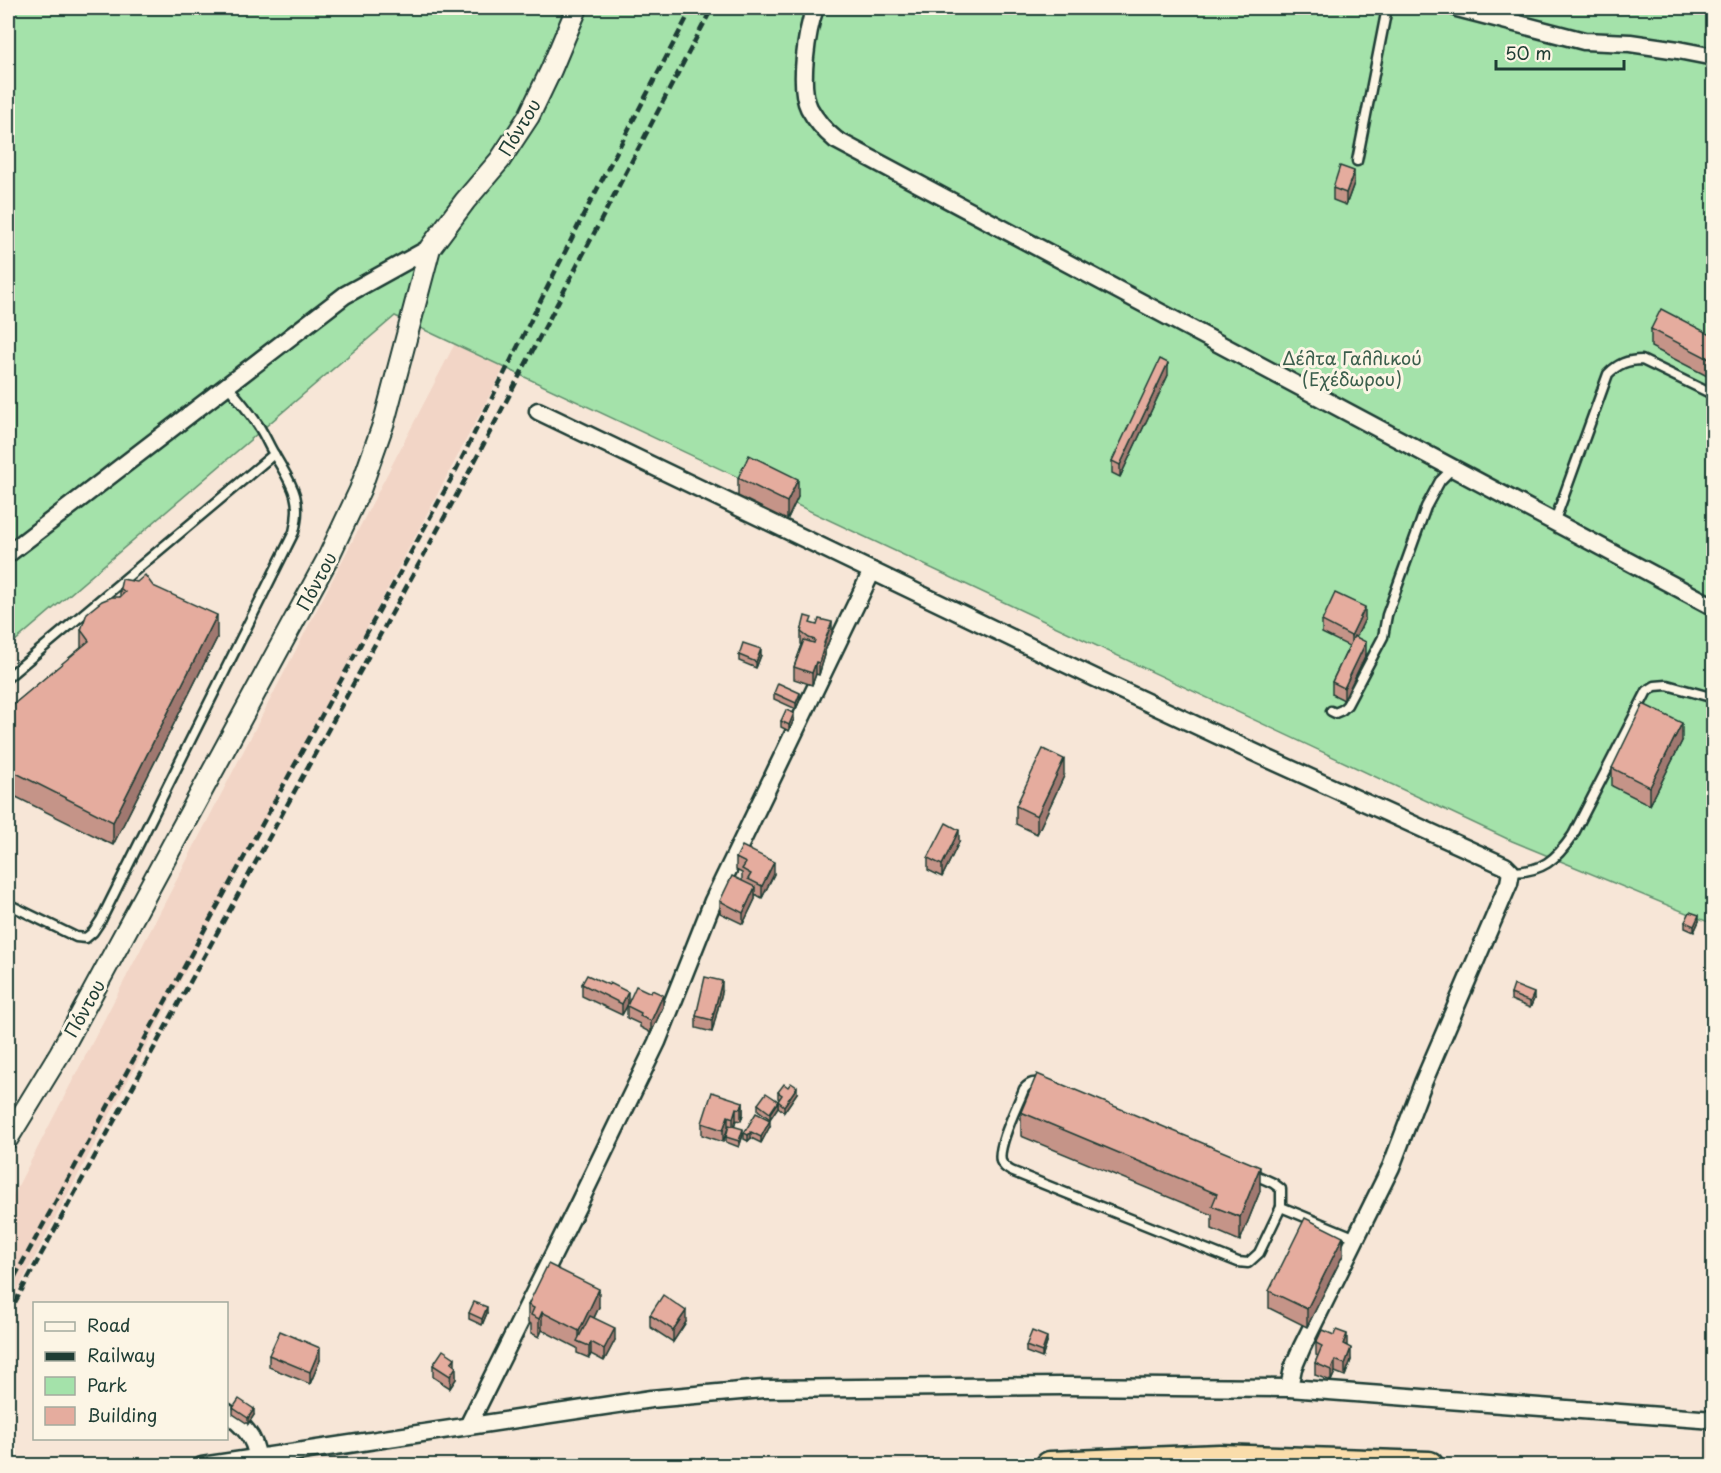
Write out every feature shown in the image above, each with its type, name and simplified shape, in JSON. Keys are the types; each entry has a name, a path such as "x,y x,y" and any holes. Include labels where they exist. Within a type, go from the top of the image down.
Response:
{"highway":[{"path":"1050,1466 1219,1459 1429,1466"}],"street":[{"name":"Πόντου","path":"8,1138 66,1042 328,558 360,490 384,422 430,248 465,201 500,160 529,116 577,8"},
{"path":"815,8 804,60 804,89 808,107 823,129 836,140 1713,607"},
{"path":"1457,8 1584,41 1630,43 1713,57"},
{"path":"8,554 345,295 430,248"},
{"path":"538,411 1240,746 1505,866 1511,872 1509,883 1423,1083 1391,1167 1302,1347 1293,1368 1289,1388"},
{"path":"468,1425 657,1042 713,901 872,571"},
{"path":"202,1466 468,1425 651,1400 764,1389 1062,1386 1289,1388 1713,1420"},
{"path":"228,1414 252,1436 256,1445 257,1457"}],"lane":[{"path":"1358,161 1387,8"},
{"path":"1554,523 1608,374 1615,367 1632,360 1642,360 1713,394"},
{"path":"8,904 76,937 86,938 93,932 294,532 298,517 296,499 289,478 261,429 227,385"},
{"path":"8,677 274,454"},
{"path":"1331,711 1335,713 1347,705 1383,636 1387,615 1426,507 1440,482 1452,469"},
{"path":"1511,872 1526,872 1539,868 1564,849 1647,691 1655,686 1667,685 1713,698"},
{"path":"1053,1089 1036,1082 1024,1089 1001,1147 1001,1159 1004,1166 1011,1171 1238,1262 1248,1263 1259,1253 1281,1207 1281,1189 1278,1185 1240,1169"},
{"path":"1281,1207 1356,1238"}],"shaded area":[{"path":"629,8 694,8 8,1308 8,1205"}],"green space":[{"name":"Δέλτα Γαλλικού (Εχέδωρου)","path":"8,8 1713,8 1713,924 1512,841 395,316 8,647"}],"building":[{"path":"1340,166 1354,171 1346,193 1333,188"},
{"path":"1661,309 1713,336 1713,361 1651,329"},
{"path":"1160,359 1168,363 1120,465 1112,461"},
{"path":"749,455 798,479 787,502 738,478"},
{"path":"145,575 153,586 217,615 113,822 8,769 8,709 89,641 81,630 87,613 102,601 120,597 125,592 120,588 122,579 137,582"},
{"path":"1335,593 1365,607 1351,636 1322,621"},
{"path":"805,616 812,618 810,623 817,625 819,619 832,622 819,663 816,662 812,673 794,667 804,640 814,643 815,640 801,632"},
{"path":"1354,636 1366,642 1344,688 1332,682"},
{"path":"743,643 761,649 756,662 739,655"},
{"path":"778,683 800,693 796,703 774,693"},
{"path":"1643,704 1682,723 1650,787 1612,768"},
{"path":"786,710 794,713 789,725 781,721"},
{"path":"1043,749 1064,759 1037,816 1016,806"},
{"path":"946,823 959,830 942,865 928,858"},
{"path":"742,846 774,862 762,886 748,879 751,874 742,869 746,863 736,858"},
{"path":"732,876 755,887 743,913 720,901"},
{"path":"1690,912 1699,915 1694,926 1685,922"},
{"path":"587,975 628,992 622,1004 582,984"},
{"path":"705,977 722,981 712,1020 696,1016"},
{"path":"1514,985 1534,993 1530,1002 1511,994"},
{"path":"636,986 651,993 652,990 663,995 651,1021 627,1006"},
{"path":"1037,1074 1260,1167 1240,1217 1212,1206 1217,1194 1021,1112"},
{"path":"791,1083 797,1087 784,1106 778,1101 782,1095 778,1092 784,1084 788,1087"},
{"path":"712,1092 743,1102 741,1109 736,1108 733,1118 728,1116 723,1130 702,1123"},
{"path":"766,1093 778,1101 770,1113 758,1104"},
{"path":"756,1113 770,1120 761,1137 751,1132 748,1135 744,1133"},
{"path":"729,1125 743,1129 739,1141 726,1137"},
{"path":"1305,1218 1343,1237 1307,1309 1269,1291"},
{"path":"548,1264 599,1289 579,1331 542,1312 539,1319 531,1315 534,1308 528,1305"},
{"path":"663,1295 686,1311 673,1330 650,1315"},
{"path":"474,1302 487,1307 482,1319 469,1313"},
{"path":"590,1316 615,1328 604,1349 591,1342 589,1346 577,1341"},
{"path":"1322,1330 1334,1335 1336,1330 1347,1334 1343,1344 1351,1348 1345,1364 1335,1360 1331,1370 1315,1363 1322,1346 1316,1343"},
{"path":"280,1331 320,1348 310,1372 269,1355"},
{"path":"1032,1331 1047,1337 1042,1352 1026,1346"},
{"path":"443,1350 455,1358 451,1363 456,1367 450,1376 433,1365"},
{"path":"239,1399 254,1409 248,1418 233,1408"}],"railway":[{"path":"8,1289 456,470 581,220 692,8"},
{"path":"8,1315 467,476 712,8"}]}
